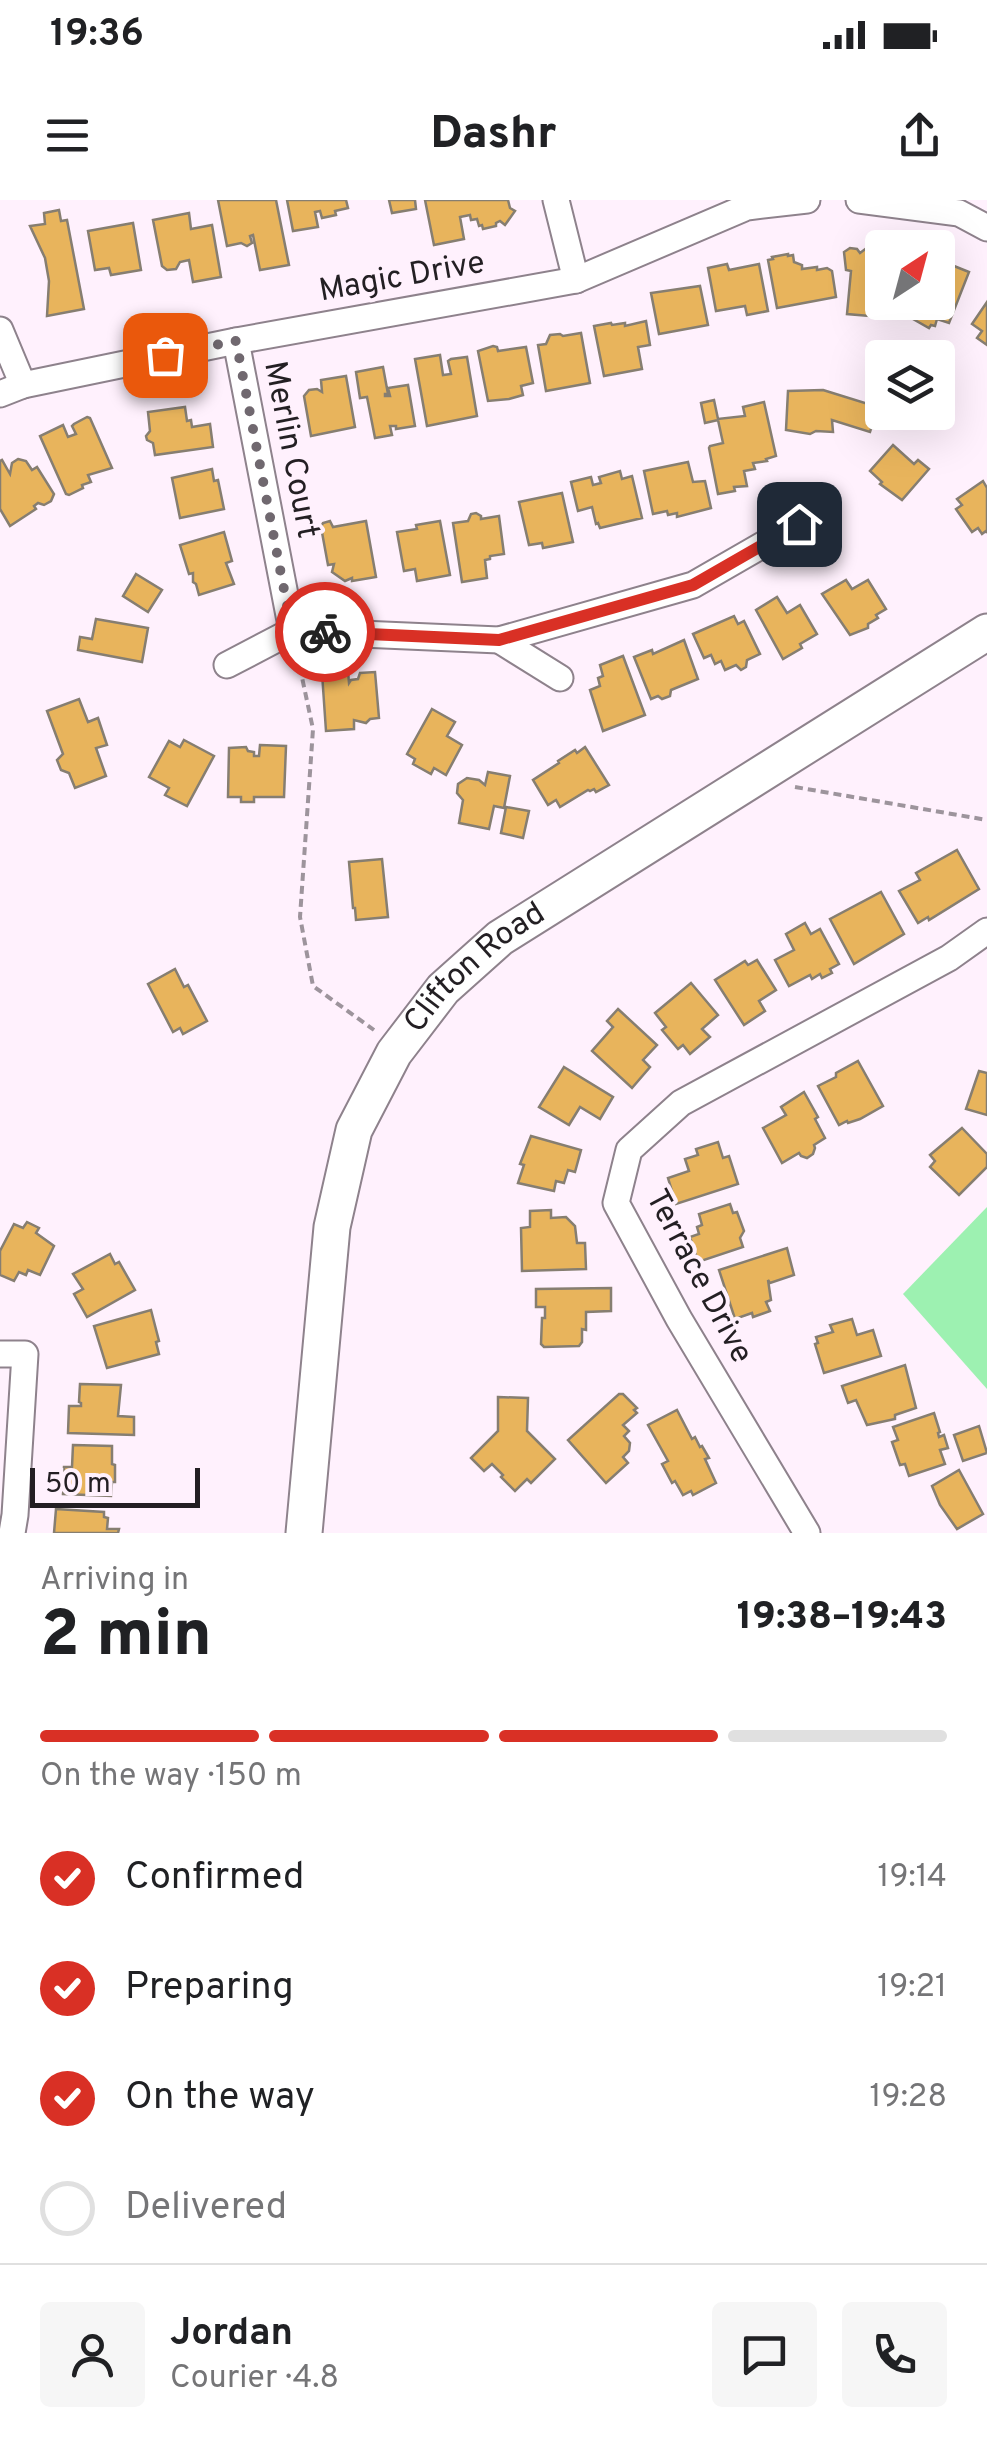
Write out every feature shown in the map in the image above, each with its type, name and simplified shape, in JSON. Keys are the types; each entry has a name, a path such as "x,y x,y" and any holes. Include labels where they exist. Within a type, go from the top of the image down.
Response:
{"street":[{"path":"556,200 576,280"},
{"name":"Magic Drive","path":"12,389 236,341 576,280 747,207 807,200"},
{"path":"860,200 959,213 987,228"},
{"path":"0,330 12,389"},
{"name":"Merlin Court","path":"236,341 292,631"},
{"path":"227,665 292,631 499,640 693,585 799,524"},
{"name":"Clifton Road","path":"304,1533 332,1227 354,1130 398,1047 443,989 500,938 987,632"},
{"path":"499,640 560,678"},
{"name":"Terrace Drive","path":"807,1533 679,1319 616,1202 629,1150 681,1103 949,958 987,930"},
{"path":"0,1354 25,1354 12,1533"}],"path":[{"path":"292,631 313,729 300,917 313,986 398,1047"},
{"path":"751,780 987,820"}],"green space":[{"path":"987,1207 987,1389 903,1294"}],"building":[{"path":"218,200 276,200 289,265 260,270 253,235 247,246 227,246"},
{"path":"287,200 346,200 348,208 322,218 320,211 315,212 318,227 293,231"},
{"path":"389,200 415,200 416,209 392,213"},
{"path":"425,200 508,200 515,211 505,225 500,221 483,229 470,215 460,217 464,239 434,245"},
{"path":"59,210 61,221 67,220 84,309 47,316 49,281 45,258 30,226 45,224 44,213"},
{"path":"189,213 191,229 212,225 221,277 193,282 189,260 180,262 176,269 162,266 153,220"},
{"path":"133,223 141,270 111,275 109,268 95,270 88,231"},
{"path":"850,248 860,253 865,249 865,316 847,314 851,271 846,270 844,252"},
{"path":"788,254 802,269 832,271 836,297 777,308 768,260"},
{"path":"727,264 729,270 759,264 768,311 747,315 745,306 716,311 708,268"},
{"path":"955,266 969,272 955,308"},
{"path":"700,286 708,325 659,334 651,293"},
{"path":"987,302 987,345 977,338 982,331 972,324"},
{"path":"915,320 937,320 929,328"},
{"path":"646,321 650,345 638,347 642,369 604,376 594,326"},
{"path":"581,333 590,383 546,391 538,345 546,344 550,335"},
{"path":"493,346 498,351 526,347 533,383 521,386 523,395 488,401 478,351"},
{"path":"440,355 443,375 451,374 448,361 467,357 477,416 427,426 415,359"},
{"path":"383,367 388,394 385,396 390,396 388,388 408,385 415,426 390,426 392,435 375,438 367,397 360,398 356,372"},
{"path":"346,376 355,427 311,436 304,396 309,390 322,392 321,380"},
{"path":"823,390 865,403 865,430 870,432 832,420 833,432 786,430 788,391"},
{"path":"714,400 718,419 745,416 743,407 764,402 776,456 753,463 755,469 744,471 747,486 718,494 709,448 723,443 718,420 705,423 701,403"},
{"path":"185,407 192,427 210,424 213,447 155,455 153,443 146,436 150,431 148,412"},
{"path":"87,417 112,468 88,475 91,482 69,495 40,436 63,425 68,437 76,434 72,426"},
{"path":"893,445 914,464 918,460 929,469 902,500 870,471"},
{"path":"18,459 26,461 32,470 37,467 54,494 51,501 38,503 36,509 10,526 0,509 0,461 10,474 12,463"},
{"path":"688,462 693,482 705,481 711,508 677,517 677,513 668,515 667,511 653,514 644,471"},
{"path":"212,469 224,509 180,518 172,478"},
{"path":"620,471 622,479 632,476 642,518 600,528 592,507 578,511 571,482 591,477 593,485 601,483 599,477"},
{"path":"983,481 987,488 987,533 982,534 978,528 972,532 956,509 962,505 957,499"},
{"path":"562,493 573,542 543,548 542,543 529,545 519,502"},
{"path":"476,513 481,519 499,516 504,554 485,560 487,578 462,582 453,523 468,521"},
{"path":"330,521 333,527 366,521 376,577 345,581 332,572 334,564 328,565 321,527"},
{"path":"440,521 450,575 417,581 415,569 404,571 397,532"},
{"path":"224,532 232,561 226,563 234,584 199,595 180,545"},
{"path":"136,574 162,590 148,612 123,596"},
{"path":"846,580 852,589 868,580 886,609 876,615 878,618 868,628 850,635 822,594"},
{"path":"777,597 787,613 800,605 817,634 783,659 756,610"},
{"path":"734,616 738,624 744,621 760,654 747,660 741,670 736,665 725,670 721,661 715,664 711,655 704,658 693,634"},
{"path":"96,619 148,628 142,662 78,650 80,637 92,639"},
{"path":"684,640 698,679 671,690 670,696 651,699 634,657 652,650 653,654"},
{"path":"623,656 645,715 603,731 590,690 600,686 600,665"},
{"path":"348,671 349,683 358,679 360,673 375,672 379,718 366,723 354,720 354,729 326,731 322,673"},
{"path":"79,699 88,722 98,718 107,745 96,748 106,776 75,788 69,773 61,770 57,760 63,754 47,711"},
{"path":"432,709 455,722 447,736 462,745 446,775 434,768 431,774 413,764 415,759 407,754"},
{"path":"184,740 214,756 187,806 165,795 169,788 149,777 169,741 180,747"},
{"path":"260,745 286,746 284,797 254,797 254,802 241,802 241,797 228,797 229,748 246,747 259,756"},
{"path":"585,747 609,785 596,792 588,790 560,807 556,800 548,805 533,780"},
{"path":"488,772 510,776 504,808 494,806 489,829 459,823 463,800 457,793 458,784 467,778 485,785"},
{"path":"506,807 529,811 523,838 501,833"},
{"path":"957,850 979,889 918,923 899,891 920,880 916,873"},
{"path":"382,859 388,917 356,920 349,862"},
{"path":"881,892 904,934 854,964 830,919"},
{"path":"805,923 811,934 820,929 839,964 822,978 820,974 812,979 810,975 789,986 775,960 794,950 786,934"},
{"path":"757,960 776,990 759,1001 765,1011 744,1025 715,980 745,961 748,965"},
{"path":"175,969 207,1021 183,1034 180,1028 173,1032 148,984"},
{"path":"691,983 718,1015 702,1029 710,1037 690,1054 683,1045 678,1049 662,1030 666,1027 655,1013"},
{"path":"618,1009 657,1045 643,1060 650,1067 632,1088 592,1051 613,1027 607,1021"},
{"path":"858,1061 883,1106 839,1125 818,1086"},
{"path":"564,1067 613,1097 600,1119 580,1107 569,1125 539,1107"},
{"path":"979,1071 987,1073 987,1115 966,1109"},
{"path":"804,1092 825,1138 814,1145 813,1154 807,1158 799,1153 782,1163 763,1128 786,1115 781,1107"},
{"path":"962,1128 987,1154 987,1167 959,1195 930,1167 935,1161 930,1155"},
{"path":"531,1136 581,1150 575,1172 568,1170 564,1183 556,1181 554,1191 518,1183 524,1165 520,1164"},
{"path":"718,1142 723,1158 729,1156 738,1184 676,1204 668,1178 689,1171 685,1159 698,1155 696,1149"},
{"path":"730,1204 744,1231 740,1238 743,1247 698,1262 690,1237 699,1234 699,1214"},
{"path":"551,1210 551,1218 566,1217 575,1226 577,1243 585,1243 586,1269 522,1271 521,1228 530,1227 530,1211"},
{"path":"27,1222 39,1228 36,1233 54,1246 40,1275 28,1270 26,1275 19,1272 14,1281 0,1275 0,1251 14,1224 23,1228"},
{"path":"787,1248 794,1275 770,1283 768,1280 771,1300 766,1302 770,1311 735,1319 719,1270"},
{"path":"110,1254 135,1290 87,1317 74,1294 83,1289 73,1274"},
{"path":"611,1288 611,1311 586,1312 586,1330 582,1329 579,1346 541,1344 545,1307 536,1307 536,1289"},
{"path":"151,1310 159,1354 107,1368 94,1326"},
{"path":"852,1319 857,1335 873,1330 881,1356 824,1373 816,1337 833,1332 830,1325"},
{"path":"905,1365 916,1408 895,1415 895,1419 867,1425 856,1400 848,1403 842,1386"},
{"path":"80,1384 121,1385 118,1416 134,1417 134,1435 68,1433 69,1406 81,1406"},
{"path":"619,1394 637,1408 637,1413 623,1425 629,1431 624,1436 630,1443 629,1451 623,1457 628,1463 606,1483 568,1440"},
{"path":"498,1397 528,1398 527,1431 555,1459 531,1483 527,1479 515,1491 492,1464 484,1471 471,1458 498,1431"},
{"path":"677,1410 692,1439 695,1437 709,1458 705,1459 716,1483 693,1495 691,1491 683,1495 675,1481 672,1483 662,1464 668,1461 648,1425"},
{"path":"934,1413 939,1437 944,1435 948,1448 940,1450 945,1464 909,1476 905,1464 900,1465 892,1442 898,1440 893,1427"},
{"path":"979,1426 987,1453 963,1461 954,1435"},
{"path":"73,1445 112,1446 115,1482 111,1496 63,1494 64,1467 72,1467"},
{"path":"959,1470 983,1514 957,1529 932,1486"},
{"path":"56,1509 104,1512 107,1529 119,1529 118,1533 54,1533"}],"way so far":[{"path":"165,355 236,341 292,631 325,632"}],"route":[{"path":"325,632 499,640 693,585 799,524"}]}
